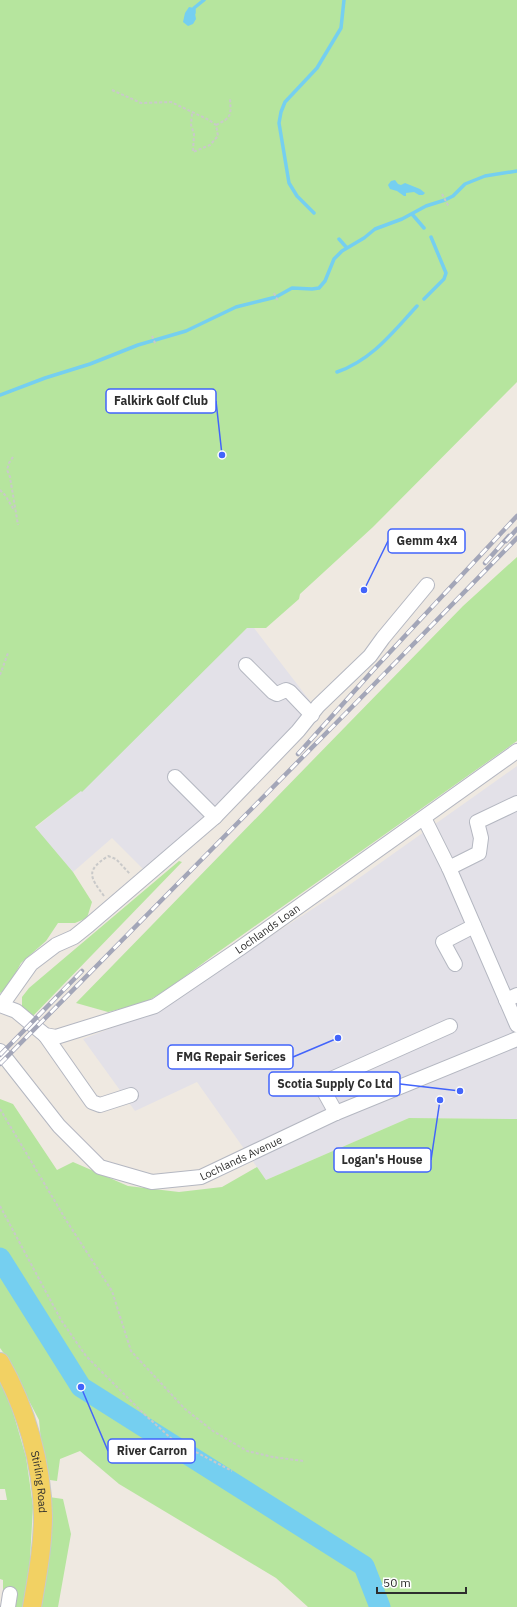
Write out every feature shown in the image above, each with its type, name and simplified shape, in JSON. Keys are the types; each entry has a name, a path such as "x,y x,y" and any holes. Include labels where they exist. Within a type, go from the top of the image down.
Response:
{"main road":[{"name":"Stirling Road","path":"0,1362 14,1386 28,1427 38,1468 43,1516 40,1560 32,1607"}],"street":[{"path":"131,1095 100,1105 92,1102 45,1035 16,1011 1,1005 31,964 56,945 74,937 215,817 312,715 318,706 370,656 427,585"},
{"path":"246,665 273,692 277,694 286,690 290,692 312,715"},
{"name":"Lochlands Loan","path":"45,1035 56,1037 155,1006 239,949 517,751"},
{"path":"175,777 215,817"},
{"path":"449,868 478,853 481,838 476,822 517,803"},
{"path":"424,818 449,868 474,926 511,998 517,1025"},
{"path":"455,964 443,942 474,926"},
{"path":"336,1113 320,1084 450,1026"},
{"name":"Lochlands Avenue","path":"0,1051 59,1126 100,1167 152,1182 201,1177 336,1113 517,1039"}],"path":[{"path":"112,90 141,103 171,102 209,120 216,125 218,136 210,145 193,152 194,134 191,125 192,113"},
{"path":"216,125 228,119 231,115 230,98"},
{"path":"442,194 449,207"},
{"path":"274,293 278,301"},
{"path":"152,336 156,345"},
{"path":"0,490 14,508 18,525 10,477 7,470 13,457"},
{"path":"0,675 8,653"},
{"path":"111,905 92,880 92,873 97,862 108,856 116,859 138,882"},
{"path":"0,1109 66,1220 112,1291 131,1351 185,1409 212,1431 247,1451 273,1457 303,1461"},
{"path":"0,1206 61,1320 86,1356 143,1413 173,1440 232,1471"}],"shaded area":[{"path":"251,624 310,701 293,731 147,873 112,838 73,872 35,828 80,791"},
{"path":"517,766 517,1119 409,1118 266,1180 197,1082 135,1111 83,1039 155,1011 345,888"}],"green space":[{"path":"0,0 517,0 517,382 373,527 300,594 299,599 266,628 247,628 82,792 81,791 35,827 73,872 92,902 87,918 75,923 58,923 46,941 21,963 7,989 0,993"},
{"path":"517,557 517,741 168,989 144,1003 108,1012 76,1003 463,606"},
{"path":"179,861 182,862 33,1016 22,1006 22,997 29,988"},
{"path":"0,1099 13,1104 57,1170 73,1162 128,1186 179,1192 222,1187 257,1167 266,1180 409,1118 517,1119 517,1607 308,1607 276,1578 119,1484 80,1451 60,1459 57,1481 50,1480 43,1463 39,1420 0,1348"},
{"path":"0,1376 4,1381 26,1457 33,1506 29,1578 23,1607 3,1607 3,1580 0,1579 0,1500 7,1500 5,1489 0,1489"},
{"path":"49,1497 63,1499 71,1534 58,1607 37,1607"}],"water":[{"path":"189,7 194,8 196,19 193,24 188,26 183,22 185,13"},
{"path":"395,180 398,184 401,185 405,183 420,189 425,193 423,195 419,195 414,192 406,193 406,196 404,196 397,191 390,189 388,185 391,181"}],"waterway":[{"path":"194,13 194,8 204,0"},
{"path":"314,213 297,196 289,183 279,123 285,102 317,68 341,28 344,0"},
{"path":"0,395 45,378 90,364 138,345 186,331 236,307 276,297 292,288 319,288 325,281 334,259 342,251 364,238 375,229 402,219 426,206 445,200 453,196 465,184 485,176 517,171"},
{"path":"412,214 424,228"},
{"path":"424,299 444,279 446,273 431,237"},
{"path":"339,239 347,248"},
{"path":"337,372 350,367 371,353 417,306"},
{"path":"0,1258 81,1387 364,1566 380,1607"}],"railway":[{"path":"298,754 376,667 517,516"},
{"path":"506,541 517,529"},
{"path":"485,563 509,536"},
{"path":"0,1064 517,538"},
{"path":"0,1055 82,971"}],"place":[{"name":"Falkirk Golf Club","path":"222,455"},
{"name":"Gemm 4x4","path":"364,590"},
{"name":"FMG Repair Serices","path":"338,1038"},
{"name":"Scotia Supply Co Ltd","path":"460,1091"},
{"name":"Logan's House","path":"440,1100"},
{"name":"River Carron","path":"81,1387"}]}
